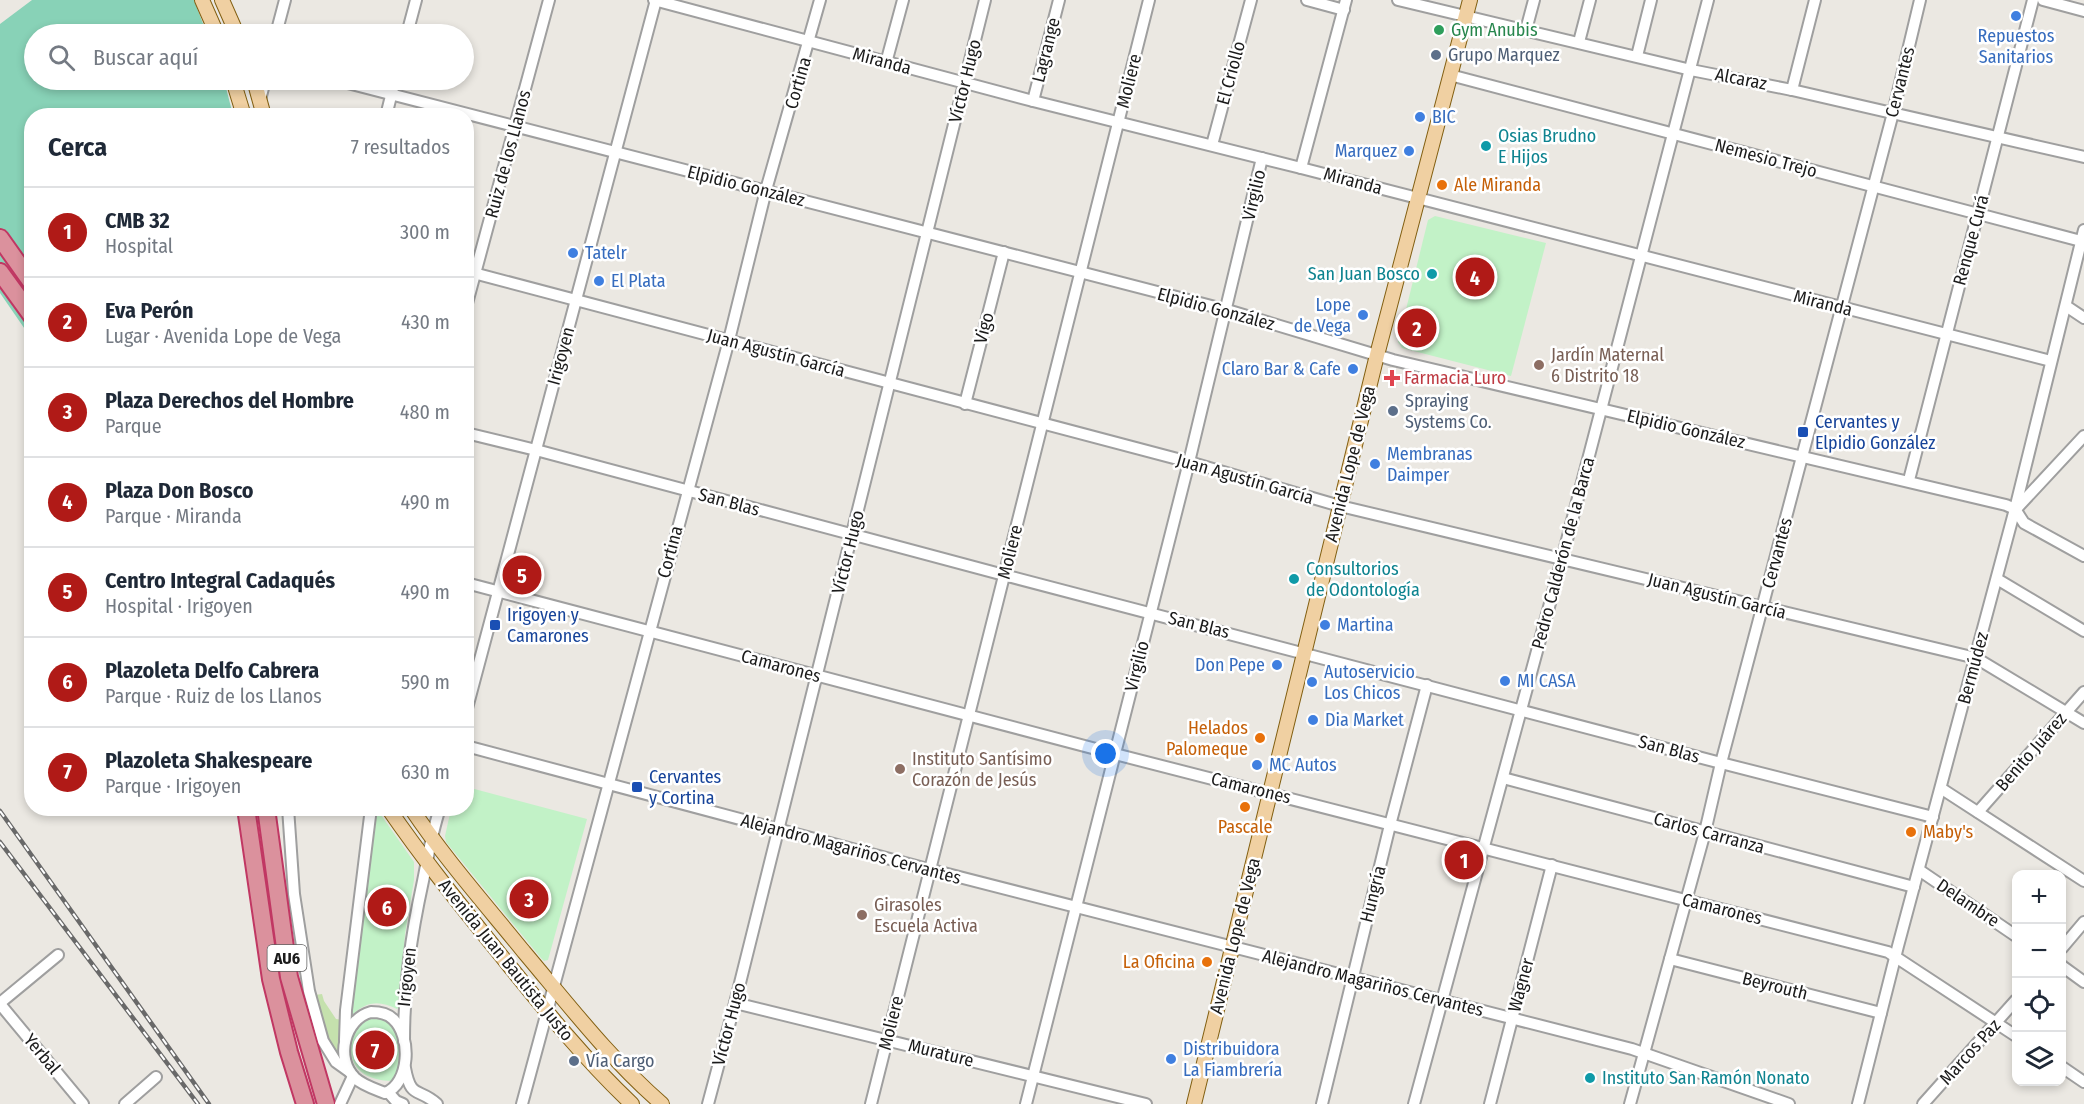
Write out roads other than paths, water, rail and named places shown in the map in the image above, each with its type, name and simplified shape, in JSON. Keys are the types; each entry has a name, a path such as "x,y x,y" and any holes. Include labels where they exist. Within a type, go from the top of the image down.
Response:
{"highway":[{"path":"0,238 24,272"},
{"path":"0,272 24,305"},
{"name":"AU6","path":"247,816 271,979 305,1104"},
{"name":"AU6","path":"267,816 289,977 326,1104"}],"main road":[{"path":"202,0 213,24"},
{"path":"222,0 233,24"},
{"name":"Avenida Lope de Vega","path":"1194,1104 1377,355 1470,0"},
{"path":"236,90 242,108"},
{"path":"257,90 262,108"},
{"name":"Avenida Juan Bautista Justo","path":"394,816 426,863 547,1012 601,1074 632,1104"},
{"name":"Avenida Juan Bautista Justo","path":"417,816 553,987 614,1057 662,1104"}],"street":[{"path":"279,24 285,0"},
{"path":"410,24 416,0"},
{"name":"Ruiz de los Llanos","path":"474,262 516,126 549,0"},
{"name":"Miranda","path":"655,0 886,63 2051,361"},
{"name":"Irigoyen","path":"474,683 655,0"},
{"name":"Cortina","path":"522,1104 729,340 766,190 820,0"},
{"path":"886,63 903,0"},
{"name":"Víctor Hugo","path":"708,1104 891,384 985,0"},
{"name":"Lagrange","path":"1034,101 1059,0"},
{"name":"Moliere","path":"871,1104 1149,0"},
{"name":"El Criollo","path":"1212,145 1251,0"},
{"path":"1301,168 1345,5 1307,0"},
{"name":"Alcaraz","path":"1398,0 1465,18 2084,157"},
{"path":"1526,30 1534,0"},
{"path":"1580,42 1590,0"},
{"path":"1637,56 1651,0"},
{"name":"Pedro Calderón de la Barca","path":"1414,1104 1562,559 1708,0"},
{"path":"1792,90 1815,0"},
{"name":"Cervantes","path":"1630,1104 1705,832 1721,763 1893,113 1920,0"},
{"name":"Renque Curá","path":"1909,480 2033,0"},
{"path":"2043,0 2084,11"},
{"name":"Nemesio Trejo","path":"1450,75 1978,214 2083,236"},
{"path":"260,100 262,90"},
{"name":"Elpidio González","path":"376,90 446,108"},
{"path":"388,108 393,90"},
{"name":"Elpidio González","path":"474,115 1227,310 1377,355 1909,480 2006,505 2015,509 2024,523 2084,556"},
{"name":"Virgilio","path":"1026,1104 1227,310 1262,158"},
{"name":"Bermúdez","path":"1858,1104 1997,579 2083,236"},
{"name":"Vigo","path":"965,404 1004,252"},
{"name":"Juan Agustín García","path":"474,273 1189,462 1340,506 1976,658 2084,723"},
{"path":"2066,306 2084,318"},
{"name":"San Blas","path":"474,435 1521,711 1933,817"},
{"path":"2015,509 2084,436"},
{"path":"1997,579 2084,631"},
{"name":"Camarones","path":"474,585 968,716 1552,865 1896,956 2012,1033"},
{"name":"Hungría","path":"1322,1104 1390,825 1427,685"},
{"name":"Benito Juárez","path":"1978,812 2084,692"},
{"name":"Alejandro Magariños Cervantes","path":"474,748 929,869 1644,1053 1790,1104"},
{"name":"Carlos Carranza","path":"1503,778 1914,887"},
{"path":"1941,789 2084,881"},
{"path":"289,816 294,894 311,999 320,1033 329,1053 351,1074 385,1093 400,1080 405,1067"},
{"path":"340,1104 351,1074 345,1051 346,1010 370,816"},
{"name":"Irigoyen","path":"404,1041 407,962 426,863 438,816"},
{"name":"Wagner","path":"1490,1104 1552,865"},
{"name":"Delambre","path":"1919,870 2012,933"},
{"path":"2066,942 2084,922"},
{"path":"0,1003 58,955"},
{"name":"Beyrouth","path":"1670,960 1881,1013"},
{"path":"2066,969 2084,982"},
{"name":"Yerbal","path":"0,1003 83,1104"},
{"name":"Murature","path":"735,1003 1146,1104"},
{"name":"Marcos Paz","path":"1923,1104 2012,1005"},
{"path":"345,1040 351,1024 363,1014 379,1012 394,1019 404,1041 407,1081 412,1090 437,1104"},
{"path":"2066,1069 2084,1082"},
{"path":"125,1104 156,1077"},
{"path":"388,1092 396,1101 403,1104"}],"railway":[{"path":"0,811 209,1104"},
{"path":"0,842 198,1104"}],"place":[{"name":"Repuestos Sanitarios","path":"2016,16"},
{"name":"Gym Anubis","path":"1439,30"},
{"name":"Grupo Marquez","path":"1436,55"},
{"name":"BIC","path":"1420,117"},
{"name":"Osias Brudno E Hijos","path":"1486,146"},
{"name":"Marquez","path":"1409,151"},
{"name":"Ale Miranda","path":"1442,185"},
{"name":"Tatelr","path":"573,253"},
{"name":"San Juan Bosco","path":"1432,274"},
{"name":"Plaza Don Bosco","path":"1475,277"},
{"name":"El Plata","path":"599,281"},
{"name":"Lope de Vega","path":"1363,315"},
{"name":"Eva Perón","path":"1417,328"},
{"name":"Jardín Maternal 6 Distrito 18","path":"1539,365"},
{"name":"Claro Bar & Cafe","path":"1353,369"},
{"name":"Farmacia Luro","path":"1392,378"},
{"name":"Spraying Systems Co.","path":"1393,411"},
{"name":"Cervantes y Elpidio González","path":"1803,432"},
{"name":"Membranas Daimper","path":"1375,464"},
{"name":"Centro Integral Cadaqués","path":"522,575"},
{"name":"Consultorios de Odontología","path":"1294,579"},
{"name":"Irigoyen y Camarones","path":"495,625"},
{"name":"Martina","path":"1325,625"},
{"name":"Don Pepe","path":"1277,665"},
{"name":"MI CASA","path":"1505,681"},
{"name":"Autoservicio Los Chicos","path":"1312,682"},
{"name":"Dia Market","path":"1313,720"},
{"name":"Helados Palomeque","path":"1260,738"},
{"name":"MC Autos","path":"1257,765"},
{"name":"Instituto Santísimo Corazón de Jesús","path":"900,769"},
{"name":"Cervantes y Cortina","path":"637,787"},
{"name":"Pascale","path":"1245,807"},
{"name":"Maby's","path":"1911,832"},
{"name":"CMB 32","path":"1464,860"},
{"name":"Plaza Derechos del Hombre","path":"529,899"},
{"name":"Plazoleta Delfo Cabrera","path":"387,907"},
{"name":"Girasoles Escuela Activa","path":"862,915"},
{"name":"La Oficina","path":"1207,962"},
{"name":"Plazoleta Shakespeare","path":"375,1050"},
{"name":"Distribuidora La Fiambrería","path":"1171,1059"},
{"name":"Vía Cargo","path":"574,1061"},
{"name":"Instituto San Ramón Nonato","path":"1590,1078"}]}
